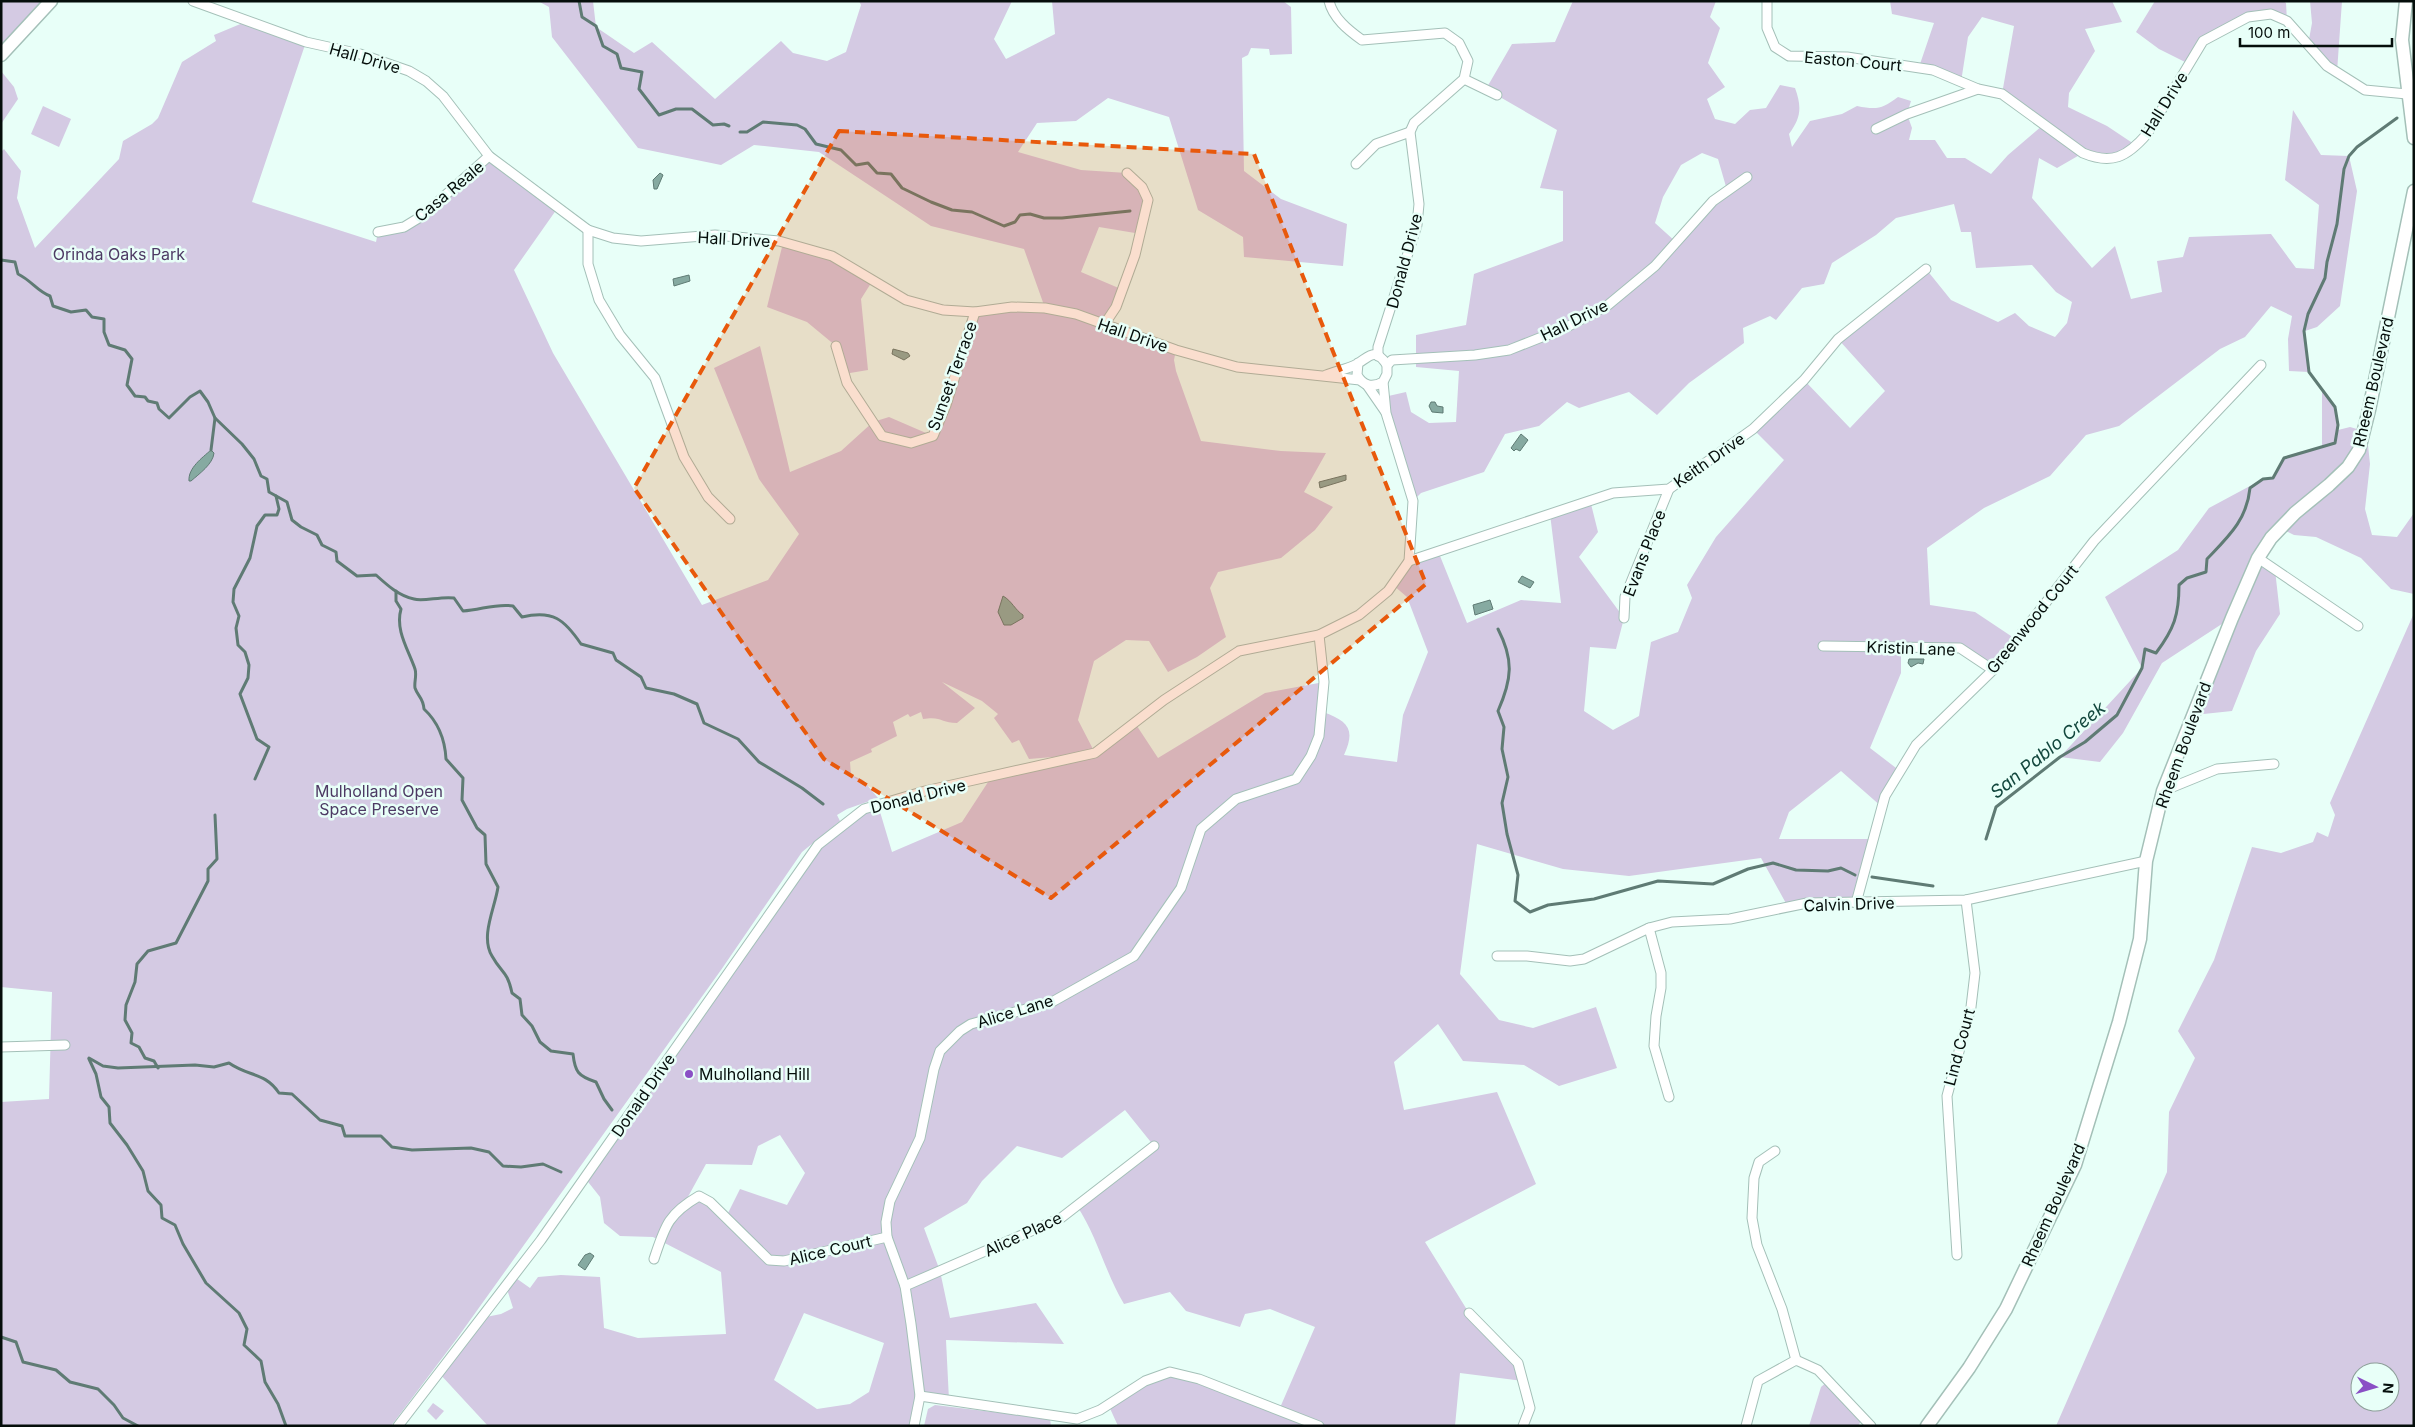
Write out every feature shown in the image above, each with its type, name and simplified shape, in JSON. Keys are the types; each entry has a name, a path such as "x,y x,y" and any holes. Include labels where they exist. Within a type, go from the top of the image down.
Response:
{"street":[{"path":"1,55 51,1"},
{"name":"Hall Drive","path":"193,1 306,42 360,54 409,71 426,81 442,96 489,156 588,230 613,238 641,241 715,235 779,242 832,256 906,300 943,310 975,312 1012,307 1045,308 1076,314 1176,350 1237,367 1363,382"},
{"path":"1329,1 1331,10 1347,30 1362,40 1445,33 1459,43 1468,62 1464,79 1414,123 1410,132 1376,144 1356,164"},
{"name":"Easton Court","path":"1767,1 1767,28 1775,47 1789,56 1847,57 1889,62 1933,70 1978,89"},
{"path":"2406,1 2402,40 2407,94 2414,138"},
{"name":"Hall Drive","path":"1978,89 2002,94 2083,153 2097,158 2112,159 2126,155 2147,134 2203,41 2248,17 2272,14 2288,21 2327,66 2365,90 2407,94"},
{"path":"1464,79 1497,95"},
{"path":"1876,130 1907,114 1978,89"},
{"name":"Donald Drive","path":"1378,356 1378,347 1417,225 1419,204 1410,132"},
{"name":"Casa Reale","path":"378,232 404,227 422,216 489,156"},
{"path":"1104,325 1116,307 1135,255 1148,200 1142,187 1126,173"},
{"name":"Hall Drive","path":"1387,365 1392,360 1475,355 1509,350 1574,323 1608,305 1655,266 1713,201 1747,177"},
{"name":"Rheem Boulevard","path":"1927,1426 1969,1368 2006,1308 2074,1165 2119,1022 2140,939 2146,861 2163,791 2258,558 2271,538 2295,513 2342,473 2359,450 2414,191"},
{"path":"588,230 588,264 599,300 620,335 655,378 684,457 708,497 730,519"},
{"name":"Keith Drive","path":"1409,561 1613,493 1669,489 1753,429 1804,380 1838,339 1926,269"},
{"name":"Sunset Terrace","path":"836,346 847,383 882,436 911,442 933,436 946,405 975,312"},
{"path":"1386,413 1356,370 1358,363 1366,356 1378,356 1387,365 1387,374 1383,382 1386,413 1413,501 1409,561"},
{"name":"Hall Drive","path":"1324,376 1358,363"},
{"name":"Greenwood Court","path":"1856,903 1885,796 1916,745 1993,670 2094,541 2261,365"},
{"path":"1363,382 1378,384 1383,382"},
{"name":"Evans Place","path":"1624,618 1625,597 1669,489"},
{"path":"2258,558 2358,626"},
{"name":"Donald Drive","path":"398,1426 541,1240 818,845 864,809 925,792 1095,753 1164,700 1239,651 1319,635 1359,615 1388,591 1409,561"},
{"name":"Alice Lane","path":"914,1426 920,1396 905,1286 887,1237 886,1222 890,1201 920,1138 934,1068 940,1051 960,1031 984,1019 1032,1009 1052,1002 1134,956 1181,888 1201,829 1236,799 1296,779 1311,756 1319,736 1324,682 1319,635"},
{"name":"Kristin Lane","path":"1823,646 1960,648 1993,670"},
{"path":"2163,791 2217,769 2274,764"},
{"name":"Calvin Drive","path":"1496,956 1527,956 1570,961 1584,959 1649,928 1672,922 1730,919 1807,903 1966,900 2146,861"},
{"name":"Lind Court","path":"1957,1255 1947,1096 1970,1007 1975,972 1966,900"},
{"path":"1649,928 1661,972 1661,988 1656,1016 1654,1046 1669,1097"},
{"path":"1,1047 65,1045"},
{"name":"Alice Place","path":"905,1286 1061,1218 1154,1146"},
{"path":"1775,1150 1759,1162 1754,1178 1752,1218 1757,1245 1782,1309 1796,1360"},
{"name":"Alice Court","path":"654,1259 667,1222 684,1205 699,1196 710,1202 769,1260 784,1261 887,1237"},
{"path":"1469,1313 1518,1363 1530,1408 1523,1426"},
{"path":"1746,1426 1758,1381 1796,1360"},
{"path":"1796,1360 1818,1370 1871,1426"},
{"path":"920,1396 1077,1419 1100,1410 1145,1380 1170,1372 1199,1380 1319,1426"}],"highlighted area":[{"path":"839,131 1254,154 1426,584 1051,898 824,759 634,488"}],"green space":[{"path":"1,1 51,1 1,55"},
{"path":"538,1 593,1 596,27 634,53 652,42 715,99 781,41 793,53 827,61 846,52 861,5 859,1 1012,1 994,39 1006,59 1055,34 1052,1 1283,1 1291,7 1292,54 1270,55 1269,49 1251,48 1248,55 1242,58 1244,171 1281,199 1347,224 1343,266 1244,257 1243,237 1198,210 1169,117 1108,98 1076,121 1037,123 1018,152 1081,170 1127,173 1148,200 1141,234 1099,227 1081,272 1121,289 1104,324 1176,350 1174,360 1176,371 1201,441 1281,451 1326,453 1304,492 1333,507 1315,530 1281,558 1218,572 1210,588 1226,637 1197,657 1168,672 1149,641 1126,640 1094,661 1078,720 1095,753 1135,723 1158,758 1265,693 1324,682 1323,712 1339,719 1344,723 1349,732 1348,746 1344,755 1397,762 1403,715 1428,652 1407,597 1393,585 1409,561 1438,551 1467,623 1521,600 1561,603 1550,514 1590,500 1598,532 1579,557 1624,618 1616,649 1590,647 1584,711 1613,730 1639,716 1651,642 1678,632 1692,598 1687,585 1716,537 1784,460 1753,429 1804,380 1850,428 1885,391 1838,339 1926,269 1951,300 1998,322 2015,313 2029,326 2055,337 2067,323 2072,302 2056,292 2032,265 1976,268 1971,232 1961,232 1954,204 1896,218 1876,235 1832,263 1824,284 1802,288 1776,320 1770,316 1743,328 1744,343 1689,383 1657,415 1629,392 1579,408 1567,402 1539,426 1505,434 1484,472 1421,493 1413,501 1384,397 1406,392 1411,412 1429,423 1456,422 1459,371 1416,367 1416,335 1466,325 1474,274 1563,241 1563,191 1540,188 1557,130 1486,89 1512,44 1555,42 1573,1 1716,1 1710,17 1720,28 1708,63 1725,87 1707,99 1715,119 1735,124 1750,110 1766,108 1780,85 1795,88 1799,101 1799,112 1796,123 1789,134 1792,147 1810,121 1842,114 1857,106 1879,108 1898,97 1911,101 1907,114 1912,128 1909,140 1935,140 1947,158 1965,158 1991,174 2008,155 2043,125 2002,94 2014,26 1982,17 1968,37 1961,82 1919,67 1934,23 1892,14 1890,1 2112,1 2122,22 2085,29 2095,51 2069,93 2068,107 2107,126 2137,146 2112,159 2083,153 2057,168 2039,158 2032,198 2092,268 2115,246 2131,299 2162,292 2157,261 2183,257 2189,237 2271,234 2296,268 2314,269 2319,205 2285,180 2293,110 2321,155 2349,156 2357,191 2340,306 2317,327 2305,331 2309,372 2289,371 2288,339 2292,316 2271,306 2245,337 2220,349 2119,426 2086,435 2050,476 1984,508 1927,548 1930,605 1975,612 2017,640 1993,670 1960,648 1901,647 1901,673 1870,748 1900,771 1882,807 1841,771 1789,812 1779,839 1873,839 1856,903 1788,907 1761,858 1629,876 1563,869 1477,844 1460,974 1499,1020 1533,1028 1596,1007 1617,1068 1559,1086 1524,1065 1463,1061 1438,1024 1394,1062 1404,1110 1497,1092 1536,1184 1425,1242 1469,1313 1518,1363 1523,1381 1460,1373 1455,1426 1118,1426 1108,1404 1170,1372 1279,1410 1315,1327 1270,1309 1245,1314 1240,1327 1186,1311 1170,1292 1124,1304 1111,1279 1090,1229 1077,1206 1154,1146 1125,1110 1062,1158 1017,1146 982,1181 967,1203 924,1228 940,1271 950,1318 1036,1303 1064,1344 946,1340 949,1400 920,1396 914,1426 488,1426 439,1373 481,1318 501,1314 513,1308 506,1286 513,1276 530,1288 538,1277 561,1275 600,1277 604,1328 638,1338 726,1334 721,1272 653,1237 620,1236 604,1223 600,1197 585,1178 818,845 864,809 878,805 892,852 962,822 990,779 1089,754 1029,759 1019,740 1012,743 994,718 998,714 982,701 942,682 975,708 957,723 934,718 923,719 921,712 910,717 908,714 893,722 897,736 871,749 872,752 850,762 851,775 863,780 878,798 847,809 837,815 840,821 802,852 721,970 458,1337 391,1426 1,1426 1,1102 49,1099 52,992 1,987 1,152 4,149 21,171 17,198 35,248 119,159 123,141 152,124 158,118 182,62 216,41 214,35 250,20 306,42 252,202 376,242 378,232 404,227 489,156 559,206 514,270 553,353 702,605 768,580 799,534 759,479 714,368 760,346 790,472 841,451 873,422 889,417 933,436 975,312 1045,308 1024,249 931,226 819,152 754,145 721,165 638,148 552,37 549,7","holes":["1702,153 1718,159 1727,190 1676,242 1655,223 1663,197 1681,165","780,1135 805,1173 787,1205 740,1189 726,1217 699,1196 684,1204 706,1164 752,1165 758,1146","804,1313 884,1343 869,1392 850,1404 817,1409 774,1380"]},
{"path":"2155,1 2283,1 2286,3 2287,21 2271,14 2248,17 2203,41 2189,64 2159,49 2136,32"},
{"path":"2310,1 2342,1 2337,72 2308,45 2312,23"},
{"path":"1,71 14,87 18,99 1,124"},
{"path":"43,106 71,119 59,147 31,134"},
{"path":"783,243 832,256 873,280 861,299 868,370 844,374 836,346 807,322 767,307"},
{"path":"2322,388 2335,407 2338,430 2350,427 2357,429 2368,445 2370,464 2365,509 2372,535 2397,537 2414,513 2414,594 2391,589 2361,558 2316,537 2294,535 2280,528 2258,558 2275,570 2280,614 2256,651 2232,711 2194,715 2231,618 2162,663 2123,733 2100,762 2060,757 2142,668 2105,597 2178,550 2209,508 2263,479 2273,478 2284,458 2299,452 2322,448"},
{"path":"2414,613 2414,1426 2056,1426 2167,1172 2169,1112 2195,1058 2178,1031 2214,960 2252,847 2281,853 2313,842 2317,832 2328,837 2335,815 2330,803"},
{"path":"1828,1381 1863,1418 1858,1426 1809,1426 1821,1387"},
{"path":"433,1403 444,1411 436,1420 427,1411"},
{"path":"935,1405 1050,1419 1051,1426 924,1426 928,1409"}],"shaded area":[{"path":"660,173 663,175 657,189 654,189 653,180"},
{"path":"689,275 690,281 674,286 673,279"},
{"path":"893,349 908,353 910,356 904,360 892,354"},
{"path":"1431,402 1435,402 1437,406 1443,407 1443,413 1432,412 1429,406"},
{"path":"1521,434 1528,440 1520,451 1516,449 1514,451 1511,448"},
{"path":"211,450 214,453 211,461 202,472 189,481 193,468"},
{"path":"1346,475 1346,480 1320,488 1319,482"},
{"path":"1522,576 1534,582 1530,588 1518,582"},
{"path":"1003,596 1023,615 1023,618 1011,625 1004,625 998,612"},
{"path":"1490,600 1493,609 1475,615 1473,605"},
{"path":"1909,659 1924,659 1923,664 1918,663 1911,667 1908,663"},
{"path":"590,1253 594,1256 585,1270 578,1265 585,1255"}],"waterway":[{"path":"579,1 582,17 596,26 603,46 617,54 621,68 642,72 639,89 659,115 676,109 692,109 713,125 724,124 729,126"},
{"name":"San Pablo Creek","path":"1986,839 1996,807 2060,757 2085,742 2117,715 2142,668 2145,649 2156,653 2171,629 2178,605 2179,585 2187,578 2206,572 2207,559 2241,519 2250,488 2263,479 2273,478 2284,458 2335,443 2338,425 2335,407 2309,372 2304,331 2308,314 2325,278 2327,262 2337,224 2344,169 2349,156 2357,147 2397,118"},
{"path":"740,132 747,132 763,122 797,125 805,129 816,144 841,150 856,165 868,163 877,173 891,174 902,188 952,210 972,212 1004,226 1015,222 1020,215 1030,214 1044,218 1062,218 1130,211"},
{"path":"1,260 15,262 18,274 50,296 53,306 71,312 86,310 92,317 104,319 104,332 109,345 125,350 132,359 127,385 135,396 145,397 148,401 157,403 159,409 169,418 190,397 200,391 208,402 215,418 242,444 254,459 261,476 267,479 269,492 287,502 292,520 317,535 322,545 336,552 337,561 357,576 376,575 398,593 409,598 422,600 454,598 463,611 507,605 513,606 522,617 542,615 557,618 569,628 581,644 613,653 616,660 641,677 646,688 674,694 697,704 704,723 738,739 759,762 802,788 823,804"},
{"path":"211,450 215,418"},
{"path":"255,779 269,747 257,739 240,694 248,678 249,665 245,652 238,645 236,628 239,616 233,602 234,589 250,558 257,526 265,515 277,515 279,509 276,496"},
{"path":"396,591 396,601 401,609 401,632 416,671 415,688 423,702 424,709 440,732 446,759 463,778 462,800 477,828 485,835 486,864 498,887 489,922 487,940 492,956 506,976 512,993 520,999 522,1015 532,1026 540,1042 551,1051 573,1054 578,1072 585,1078 596,1082 612,1110"},
{"name":"San Pablo Creek","path":"1498,629 1509,660 1506,689 1498,711 1504,727 1502,749 1508,777 1502,803 1507,834 1518,875 1515,901 1530,912 1548,905 1594,899 1658,881 1713,884 1748,869 1773,863 1796,870 1828,871 1841,868 1855,875"},
{"path":"158,1068 154,1061 145,1058 139,1047 131,1043 132,1033 125,1020 126,1005 135,982 137,964 148,951 176,943 208,881 208,869 217,859 215,815"},
{"name":"San Pablo Creek","path":"1872,877 1933,886"},
{"path":"89,1058 103,1066 118,1068 195,1065 214,1067 229,1063 268,1081 279,1093 292,1094 320,1120 342,1126 345,1136 381,1136 392,1147 412,1150 471,1148 489,1152 503,1166 521,1167 543,1164 561,1172"},
{"path":"89,1059 96,1074 101,1097 109,1107 110,1123 127,1145 143,1171 148,1191 161,1205 162,1218 175,1225 183,1244 206,1283 239,1313 247,1329 244,1345 261,1361 265,1382 278,1404 286,1426"},
{"path":"1,1337 16,1342 23,1362 56,1370 70,1382 98,1389 114,1405 123,1418 138,1426"}],"place":[{"name":"Mulholland Hill","path":"689,1074"}],"park label":[{"name":"Orinda Oaks Park","path":"119,254"},
{"name":"Mulholland Open Space Preserve","path":"379,800"}]}
